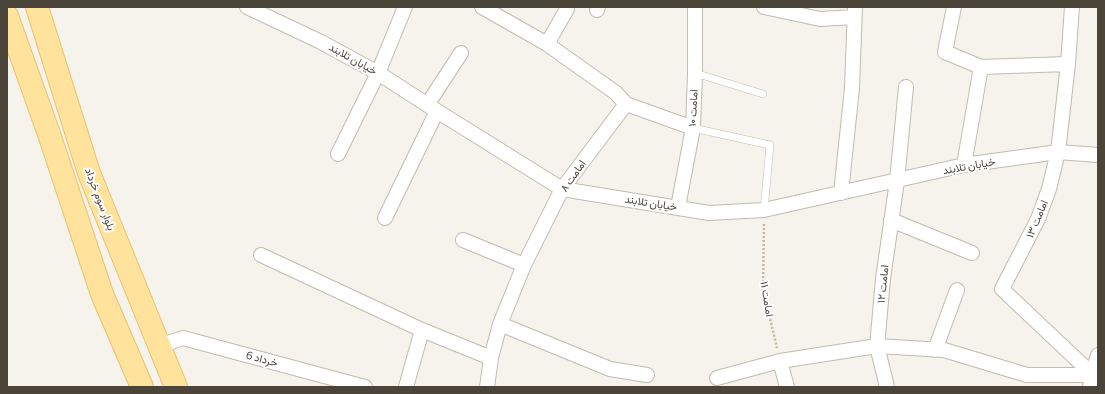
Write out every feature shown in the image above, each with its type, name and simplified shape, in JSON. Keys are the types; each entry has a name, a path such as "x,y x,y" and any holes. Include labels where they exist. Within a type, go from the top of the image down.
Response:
{"main road":[{"name":"بلوار سوم خرداد","path":"37,7 89,173 176,387"},
{"path":"7,16 49,134 102,294 142,387"}],"street":[{"name":"خیابان تلابند","path":"247,7 321,42 378,73 562,189 709,213 764,210 964,165 1058,152 1098,155"},
{"path":"338,154 378,73 405,7"},
{"path":"482,7 547,44 616,93 626,104 693,128"},
{"name":"امامت ۱۰","path":"678,207 693,128 695,7"},
{"path":"764,7 820,19 855,12 852,88 841,193"},
{"path":"954,7 945,52 981,67 1068,64"},
{"name":"امامت ۱۳","path":"1072,7 1068,64 1058,152 1049,189 1038,219 1002,289 1093,379"},
{"path":"547,44 566,9"},
{"path":"385,218 432,108 461,53"},
{"path":"964,165 981,67"},
{"name":"امامت ۱۲","path":"887,387 877,346 882,279 897,181 906,87"},
{"name":"امامت ۸","path":"487,387 491,358 500,324 524,265 562,189 626,104"},
{"path":"891,220 972,252"},
{"path":"463,240 524,265"},
{"path":"261,255 422,330 491,358"},
{"path":"935,350 957,290"},
{"path":"500,324 610,369 647,375"},
{"path":"406,387 422,330"},
{"name":"خرداد 6","path":"159,346 183,338 365,387"},
{"path":"717,378 780,361 877,346 944,350 1027,375 1093,379 1098,355"},
{"path":"780,361 787,387"}],"lane":[{"path":"695,72 763,94"},
{"path":"693,128 770,145 764,210"}],"path":[{"name":"امامت ۱۱","path":"764,210 763,289 780,361"}]}
